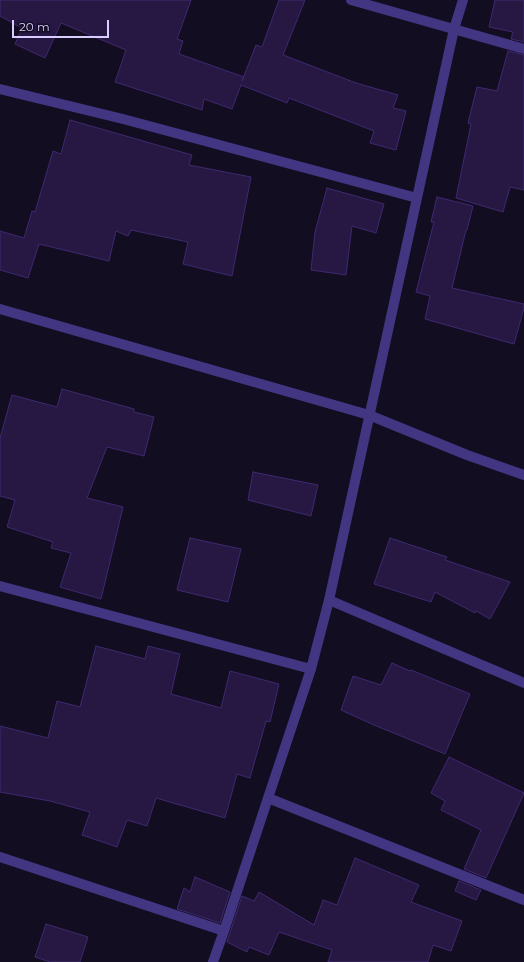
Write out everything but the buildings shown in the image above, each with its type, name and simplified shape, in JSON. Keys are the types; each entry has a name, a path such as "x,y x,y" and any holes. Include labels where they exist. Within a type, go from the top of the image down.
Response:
{"street":[{"path":"351,0 524,48"},
{"path":"213,962 311,668 329,600 454,29 463,0"},
{"path":"0,89 123,119 417,198"},
{"path":"0,309 369,415 467,455 524,475"},
{"path":"0,586 311,668"},
{"path":"329,600 524,683"},
{"path":"268,798 524,900"},
{"path":"0,857 224,931"}]}
